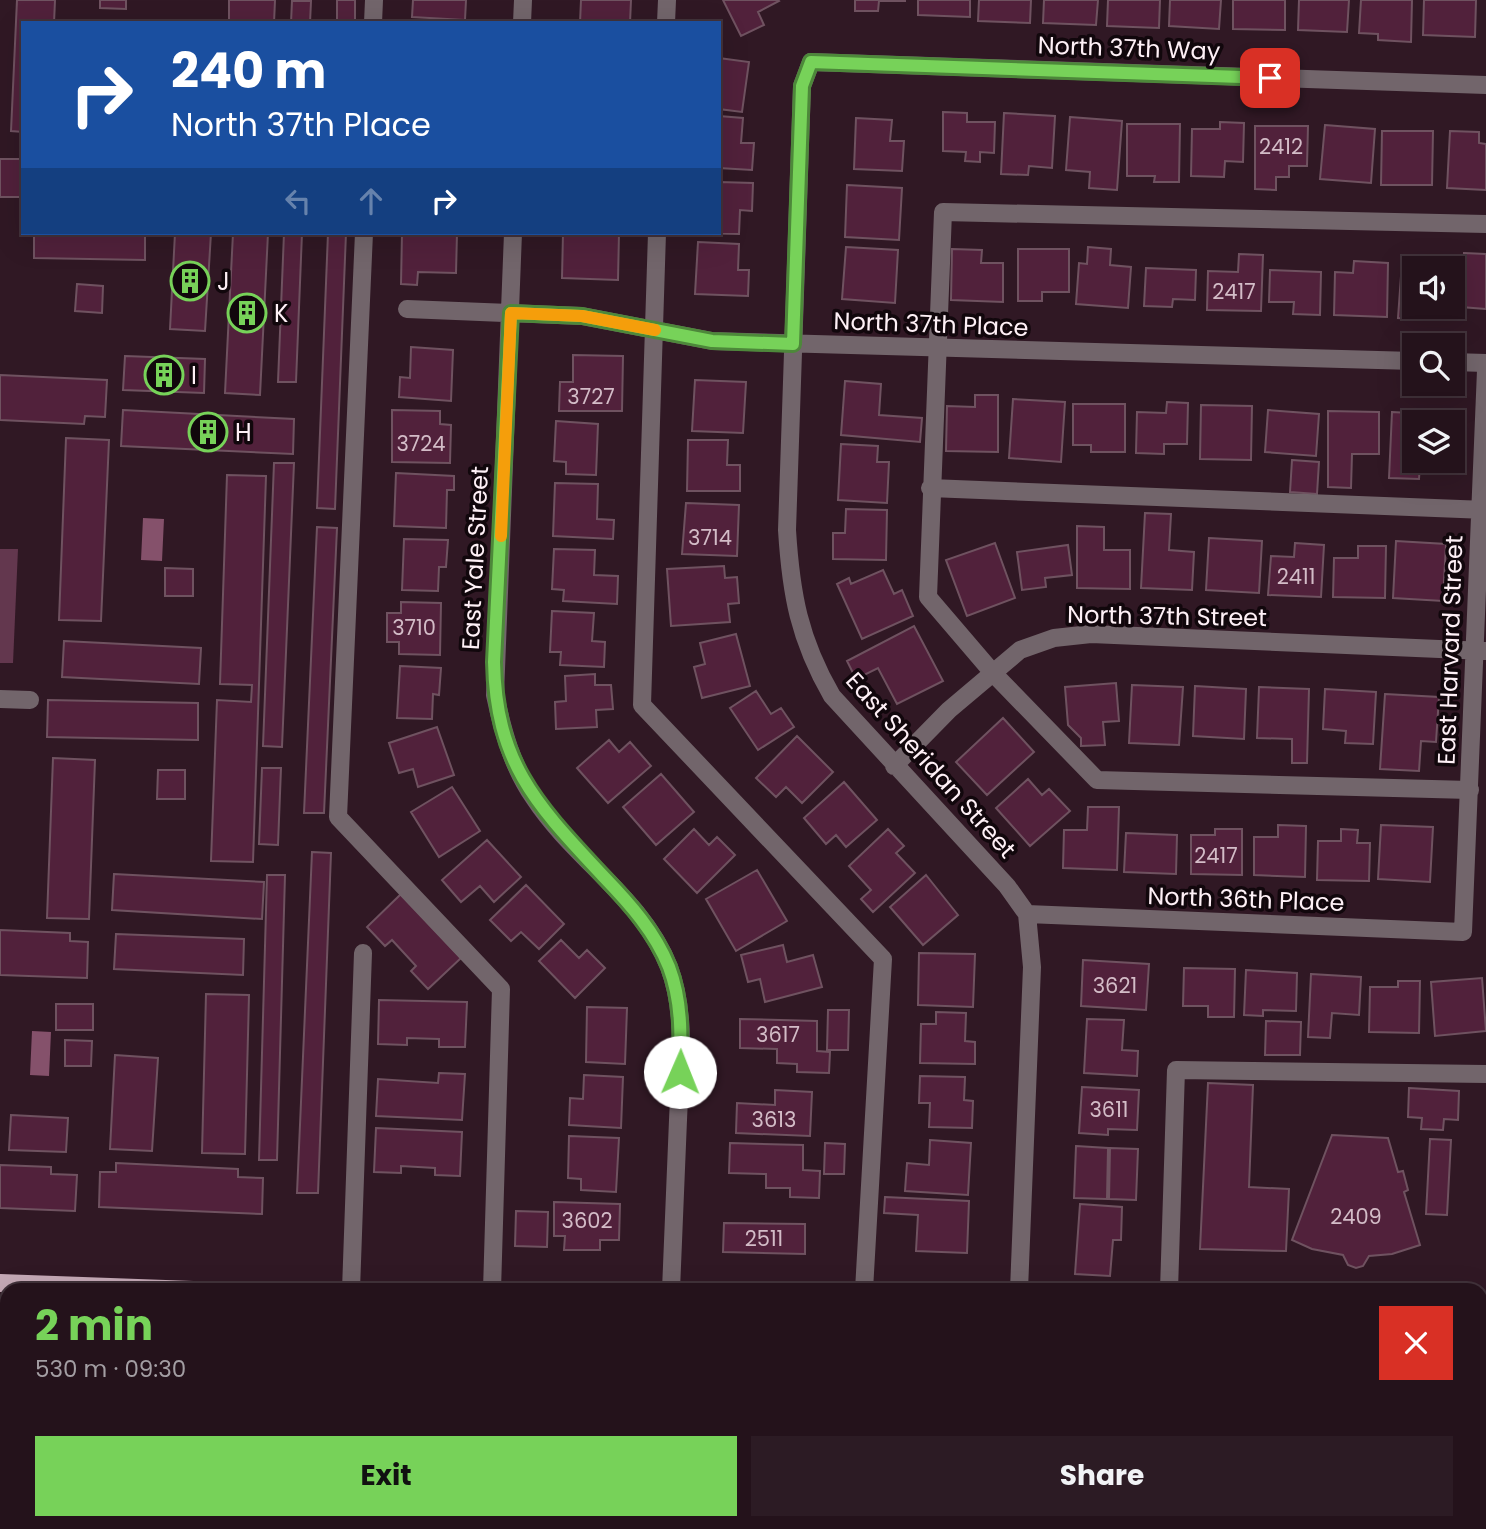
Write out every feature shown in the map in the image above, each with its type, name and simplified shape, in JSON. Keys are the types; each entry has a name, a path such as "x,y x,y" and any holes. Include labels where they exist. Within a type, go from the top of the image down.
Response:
{"street":[{"path":"373,21 374,0"},
{"path":"522,21 523,0"},
{"path":"666,21 667,0"},
{"name":"North 37th Way","path":"811,62 1486,85"},
{"name":"East Sheridan Street","path":"811,62 802,86 787,530 790,584 798,623 814,665 832,696 1007,886 1027,914"},
{"path":"1470,790 1097,780 993,673 928,597 930,488 943,212 1486,224"},
{"path":"364,235 338,817 500,989 492,1283"},
{"name":"East Yale Street","path":"513,235 495,695 514,766 550,818 629,903 651,933 669,967 679,999 680,1072 671,1283"},
{"path":"657,235 642,705 883,959 864,1283"},
{"name":"North 37th Place","path":"407,309 582,316 712,341 937,350 1402,361"},
{"path":"1465,362 1486,363"},
{"name":"East Harvard Street","path":"1463,932 1480,651 1486,370"},
{"path":"930,488 1483,510"},
{"name":"North 37th Street","path":"894,766 949,710 1020,650 1054,638 1091,634 1480,651"},
{"path":"0,699 30,700"},
{"path":"1019,1283 1032,967 1027,914"},
{"name":"North 36th Place","path":"1027,914 1463,932"},
{"path":"351,1283 363,953"},
{"path":"1168,1283 1176,1070 1486,1074"}],"shaded area":[{"path":"143,518 164,519 162,561 141,560"},
{"path":"0,549 18,549 13,663 0,663"},
{"path":"32,1031 51,1032 49,1076 30,1075"}],"building":[{"path":"17,0 55,0 54,21 21,21 21,132 11,131"},
{"path":"100,0 126,0 126,9 100,8"},
{"path":"229,0 275,0 274,21 229,21"},
{"path":"337,0 355,0 355,21 337,21"},
{"path":"413,0 466,0 465,20 412,17"},
{"path":"581,0 631,0 630,21 580,21"},
{"path":"723,0 779,1 758,12 764,25 741,36"},
{"path":"855,0 905,1 879,1 878,11 855,11"},
{"path":"918,0 970,0 970,17 918,15"},
{"path":"979,0 1031,0 1030,23 978,21"},
{"path":"1044,0 1098,0 1096,25 1043,23"},
{"path":"1108,0 1160,0 1159,28 1107,26"},
{"path":"1170,0 1221,0 1219,29 1169,26"},
{"path":"1233,0 1285,0 1285,30 1233,29"},
{"path":"1299,0 1349,0 1347,32 1298,30"},
{"path":"1361,0 1412,0 1411,42 1378,40 1378,34 1359,33"},
{"path":"1424,0 1476,0 1475,37 1423,35"},
{"path":"292,1 311,1 310,21 291,21"},
{"path":"721,58 749,62 742,112 721,109"},
{"path":"943,112 967,113 967,122 995,122 994,153 980,152 980,162 965,161 966,152 943,151"},
{"path":"1004,113 1055,116 1052,168 1029,166 1028,175 1001,174"},
{"path":"721,116 743,118 741,143 754,143 752,170 721,168"},
{"path":"1070,117 1122,121 1117,190 1089,188 1090,172 1066,170"},
{"path":"856,118 892,120 890,141 904,141 902,171 854,169"},
{"path":"1220,122 1244,123 1243,162 1225,161 1224,177 1191,176 1192,129 1220,129"},
{"path":"1127,124 1180,124 1179,182 1154,182 1155,176 1127,176"},
{"path":"1325,125 1375,129 1371,183 1320,179"},
{"path":"1255,126 1308,126 1307,166 1289,166 1289,177 1276,177 1276,190 1255,189"},
{"path":"1382,131 1433,131 1432,185 1381,185"},
{"path":"1450,131 1479,132 1479,143 1486,144 1486,190 1447,188"},
{"path":"0,159 21,159 21,197 0,197"},
{"path":"721,182 753,183 752,211 740,210 739,234 721,234"},
{"path":"847,185 902,188 899,240 845,237"},
{"path":"34,235 145,235 145,260 34,258"},
{"name":"J","path":"175,235 211,235 205,331 170,329"},
{"name":"K","path":"233,235 268,235 260,395 225,393"},
{"path":"284,235 302,235 296,382 278,382"},
{"path":"328,235 346,235 335,509 317,508"},
{"path":"402,235 457,235 456,273 418,272 417,285 401,284"},
{"path":"563,235 619,235 618,280 562,278"},
{"path":"698,242 739,244 738,270 749,270 748,296 695,294"},
{"path":"846,247 898,250 895,303 842,299"},
{"path":"1088,247 1111,249 1110,265 1131,267 1128,308 1076,304 1079,263 1087,264"},
{"path":"952,249 982,250 981,263 1003,263 1003,302 951,300"},
{"path":"1018,249 1069,249 1069,292 1042,292 1042,301 1018,301"},
{"path":"1464,253 1486,254 1486,309 1465,307"},
{"path":"1239,254 1263,255 1261,311 1207,310 1208,271 1238,272"},
{"path":"1354,261 1388,263 1387,317 1334,315 1335,272 1353,273"},
{"path":"1146,268 1196,270 1195,300 1173,299 1172,307 1144,306"},
{"path":"1270,270 1321,272 1320,315 1293,314 1294,302 1269,302"},
{"path":"1401,276 1402,276 1402,318 1398,318"},
{"path":"77,284 103,286 102,313 75,311"},
{"path":"411,347 453,350 451,401 399,397 400,377 410,378"},
{"path":"573,355 623,356 622,411 559,411 560,382 573,382"},
{"name":"I","path":"125,356 205,359 204,393 123,390"},
{"path":"0,375 107,380 105,417 85,416 84,424 0,420"},
{"path":"695,380 746,382 743,433 692,431"},
{"path":"845,381 881,384 879,415 922,418 920,442 841,435"},
{"path":"975,395 998,395 998,452 946,451 947,406 975,407"},
{"path":"1013,399 1065,402 1061,462 1009,458"},
{"path":"1167,402 1188,403 1187,444 1164,444 1164,454 1136,453 1137,412 1166,413"},
{"path":"1073,404 1125,404 1125,452 1091,452 1091,445 1073,445"},
{"path":"1201,405 1252,406 1251,460 1200,459"},
{"name":"H","path":"123,410 294,419 293,454 121,446"},
{"path":"392,410 440,411 440,424 451,425 450,463 392,462"},
{"path":"1268,410 1319,414 1316,456 1265,452"},
{"path":"1328,411 1379,412 1379,454 1352,454 1351,488 1328,487"},
{"path":"1392,412 1402,413 1402,473 1419,473 1419,479 1389,478"},
{"path":"556,421 598,424 596,475 566,474 566,462 554,461"},
{"path":"66,438 109,440 101,621 59,620"},
{"path":"688,440 728,440 727,465 740,465 740,491 687,491"},
{"path":"841,444 878,446 877,462 889,462 887,503 838,500"},
{"path":"1292,460 1319,462 1317,494 1290,492"},
{"path":"274,463 294,463 282,747 263,746"},
{"path":"396,473 454,476 454,490 447,490 446,528 394,526"},
{"path":"227,475 266,476 253,862 211,861 217,700 251,702 252,685 220,684"},
{"path":"555,483 598,484 597,519 614,520 613,539 553,536"},
{"path":"686,503 739,505 737,556 682,554"},
{"path":"846,509 887,510 886,560 833,559 833,533 845,533"},
{"path":"1145,513 1171,514 1169,550 1194,552 1192,590 1141,588"},
{"path":"1077,526 1104,527 1104,550 1130,550 1130,589 1077,588"},
{"path":"317,527 337,528 324,813 304,813"},
{"path":"1209,538 1262,541 1259,593 1206,590"},
{"path":"404,539 448,540 446,567 439,567 438,591 402,590"},
{"path":"1396,541 1446,544 1443,601 1393,598"},
{"path":"995,543 1015,598 967,616 946,560"},
{"path":"1295,543 1324,545 1321,597 1268,595 1271,556 1294,557"},
{"path":"1068,545 1072,575 1045,578 1046,587 1022,590 1017,552"},
{"path":"1358,546 1386,546 1385,598 1333,597 1334,558 1358,558"},
{"path":"554,549 595,550 594,575 618,576 617,604 563,601 564,590 552,589"},
{"path":"724,566 725,578 737,577 739,603 728,604 730,622 671,626 667,569"},
{"path":"165,568 193,569 193,596 165,596"},
{"path":"883,570 894,594 902,590 913,616 862,639 837,584 849,578 851,584"},
{"path":"401,602 441,603 440,655 399,654 399,642 387,642 387,613 401,613"},
{"path":"552,611 594,613 592,641 605,642 604,667 560,665 561,652 550,652"},
{"path":"914,626 943,681 897,704 878,668 856,679 847,661"},
{"path":"736,634 750,686 702,698 694,667 705,664 700,643"},
{"path":"64,641 201,648 199,684 62,677"},
{"path":"400,666 441,668 439,695 433,694 432,719 397,718"},
{"path":"595,674 595,685 611,685 613,709 596,710 597,727 556,729 555,702 566,701 565,676"},
{"path":"1116,683 1119,721 1103,722 1105,745 1081,746 1081,738 1068,725 1065,687"},
{"path":"1132,685 1183,687 1179,745 1129,743"},
{"path":"1195,686 1246,689 1244,739 1193,736"},
{"path":"1259,687 1309,689 1307,763 1292,763 1292,739 1257,738"},
{"path":"1325,689 1376,692 1373,744 1345,743 1346,731 1323,729"},
{"path":"756,691 771,714 781,708 794,727 758,750 730,708"},
{"path":"1385,694 1439,697 1436,742 1421,741 1419,771 1380,769"},
{"path":"48,700 198,703 198,740 47,737"},
{"path":"1003,718 1034,752 987,795 956,762"},
{"path":"437,727 454,775 418,787 413,769 399,773 389,743"},
{"path":"797,736 833,772 802,803 786,787 776,797 756,778"},
{"path":"609,740 619,752 630,742 651,766 608,803 577,768"},
{"path":"53,758 95,760 89,919 47,918"},
{"path":"262,768 281,768 278,845 259,844"},
{"path":"158,770 185,770 185,799 157,799"},
{"path":"661,774 694,812 656,845 623,807"},
{"path":"1028,779 1042,795 1049,789 1070,811 1030,846 996,808"},
{"path":"844,782 877,820 846,847 836,835 826,844 804,818"},
{"path":"452,787 480,831 439,857 411,812"},
{"path":"1088,807 1119,807 1117,870 1063,868 1064,830 1087,830"},
{"path":"1278,825 1306,826 1305,877 1254,875 1254,837 1278,837"},
{"path":"1381,825 1433,827 1430,882 1378,879"},
{"path":"694,829 709,845 717,837 735,855 697,893 664,859"},
{"path":"888,829 904,846 896,853 915,873 873,912 861,899 871,890 849,866"},
{"path":"1215,829 1242,829 1242,875 1191,874 1191,835 1215,835"},
{"path":"1341,829 1358,830 1357,843 1370,843 1369,881 1317,880 1318,841 1341,841"},
{"path":"1126,833 1177,835 1176,874 1124,872"},
{"path":"487,840 521,877 494,902 480,886 461,902 442,880"},
{"path":"312,852 331,853 318,1193 297,1193"},
{"path":"757,870 787,921 736,951 706,899"},
{"path":"114,874 264,882 262,919 112,910"},
{"path":"267,875 285,875 277,1160 259,1160"},
{"path":"926,875 958,915 923,945 890,907"},
{"path":"526,885 564,924 539,949 521,932 511,941 490,920"},
{"path":"401,894 461,958 428,989 411,971 416,966 392,940 385,946 367,927"},
{"path":"0,930 70,933 70,941 88,942 87,978 0,975"},
{"path":"116,934 244,939 243,975 114,969"},
{"path":"561,940 579,958 587,950 605,968 575,998 539,961"},
{"path":"783,945 787,962 813,955 822,987 765,1002 760,979 748,982 741,955"},
{"path":"919,953 975,954 973,1007 918,1005"},
{"path":"1083,960 1149,964 1146,1010 1081,1006"},
{"path":"1184,968 1235,969 1234,1017 1208,1017 1208,1006 1183,1006"},
{"path":"1246,970 1297,973 1296,1011 1263,1010 1263,1016 1244,1015"},
{"path":"1311,974 1361,977 1359,1015 1332,1013 1330,1038 1308,1037"},
{"path":"1482,978 1486,1031 1435,1036 1431,982"},
{"path":"1398,981 1420,981 1419,1033 1369,1032 1370,987 1398,987"},
{"path":"206,994 249,995 245,1154 202,1153"},
{"path":"379,1000 467,1002 465,1047 439,1047 439,1039 407,1038 407,1045 378,1044"},
{"path":"56,1004 93,1004 93,1030 56,1030"},
{"path":"587,1007 627,1008 625,1064 586,1062"},
{"path":"828,1010 849,1010 848,1050 827,1050"},
{"path":"936,1012 966,1013 965,1041 975,1042 975,1064 920,1063 921,1024 936,1024"},
{"path":"740,1019 817,1021 817,1051 830,1052 829,1073 797,1072 797,1064 777,1063 777,1049 740,1048"},
{"path":"1087,1019 1124,1020 1122,1050 1138,1051 1137,1076 1084,1073"},
{"path":"1266,1021 1301,1022 1300,1055 1265,1055"},
{"path":"65,1040 92,1041 91,1066 65,1066"},
{"path":"115,1055 158,1058 152,1151 110,1149"},
{"path":"439,1073 465,1074 462,1120 376,1116 378,1079 438,1083"},
{"path":"584,1075 623,1077 621,1128 569,1125 570,1098 583,1099"},
{"path":"920,1076 965,1077 964,1100 973,1101 972,1128 929,1127 930,1103 919,1103"},
{"path":"1208,1083 1253,1085 1249,1187 1289,1189 1286,1251 1200,1249"},
{"path":"1082,1087 1139,1090 1137,1130 1108,1129 1108,1135 1079,1133"},
{"path":"1409,1088 1459,1091 1458,1120 1444,1119 1443,1130 1421,1129 1422,1118 1408,1117"},
{"path":"775,1090 812,1092 810,1136 736,1133 737,1103 775,1105"},
{"path":"11,1115 68,1118 66,1152 9,1150"},
{"path":"376,1128 462,1132 460,1176 435,1175 435,1168 401,1166 401,1173 374,1172"},
{"path":"1332,1135 1388,1138 1398,1172 1403,1171 1408,1190 1404,1192 1420,1245 1392,1254 1369,1256 1363,1266 1356,1268 1348,1265 1343,1255 1312,1249 1292,1240"},
{"path":"569,1136 619,1138 616,1192 581,1190 581,1179 568,1178"},
{"path":"1430,1139 1451,1140 1447,1215 1426,1214"},
{"path":"930,1140 971,1143 968,1195 905,1191 907,1163 929,1165"},
{"path":"730,1143 803,1145 803,1170 820,1171 819,1198 790,1197 790,1188 766,1188 766,1174 729,1173"},
{"path":"825,1143 845,1144 844,1174 824,1174"},
{"path":"1076,1146 1108,1148 1107,1199 1074,1198"},
{"path":"1110,1148 1138,1149 1136,1200 1109,1199"},
{"path":"116,1163 238,1169 238,1177 263,1178 262,1214 99,1207 100,1172 116,1172"},
{"path":"0,1165 51,1167 51,1174 77,1175 75,1211 0,1208"},
{"path":"885,1197 969,1201 967,1253 916,1251 918,1215 884,1213"},
{"path":"554,1202 620,1204 619,1240 600,1240 600,1250 564,1250 565,1236 554,1236"},
{"path":"1080,1204 1122,1207 1121,1240 1113,1240 1110,1276 1075,1274"},
{"path":"516,1211 548,1212 547,1247 515,1246"},
{"path":"724,1223 805,1224 805,1254 723,1252"}],"slow traffic":[{"path":"501,536 511,313 582,316 655,330"}],"place":[{"name":"J","path":"190,281"},
{"name":"K","path":"247,313"},
{"name":"I","path":"164,375"},
{"name":"H","path":"208,432"}],"route":[{"path":"680,1072 679,999 669,967 651,933 629,903 535,800 514,766 501,724 495,695 494,662 511,313 582,316 712,341 793,344 802,86 811,62 1270,78"}]}
